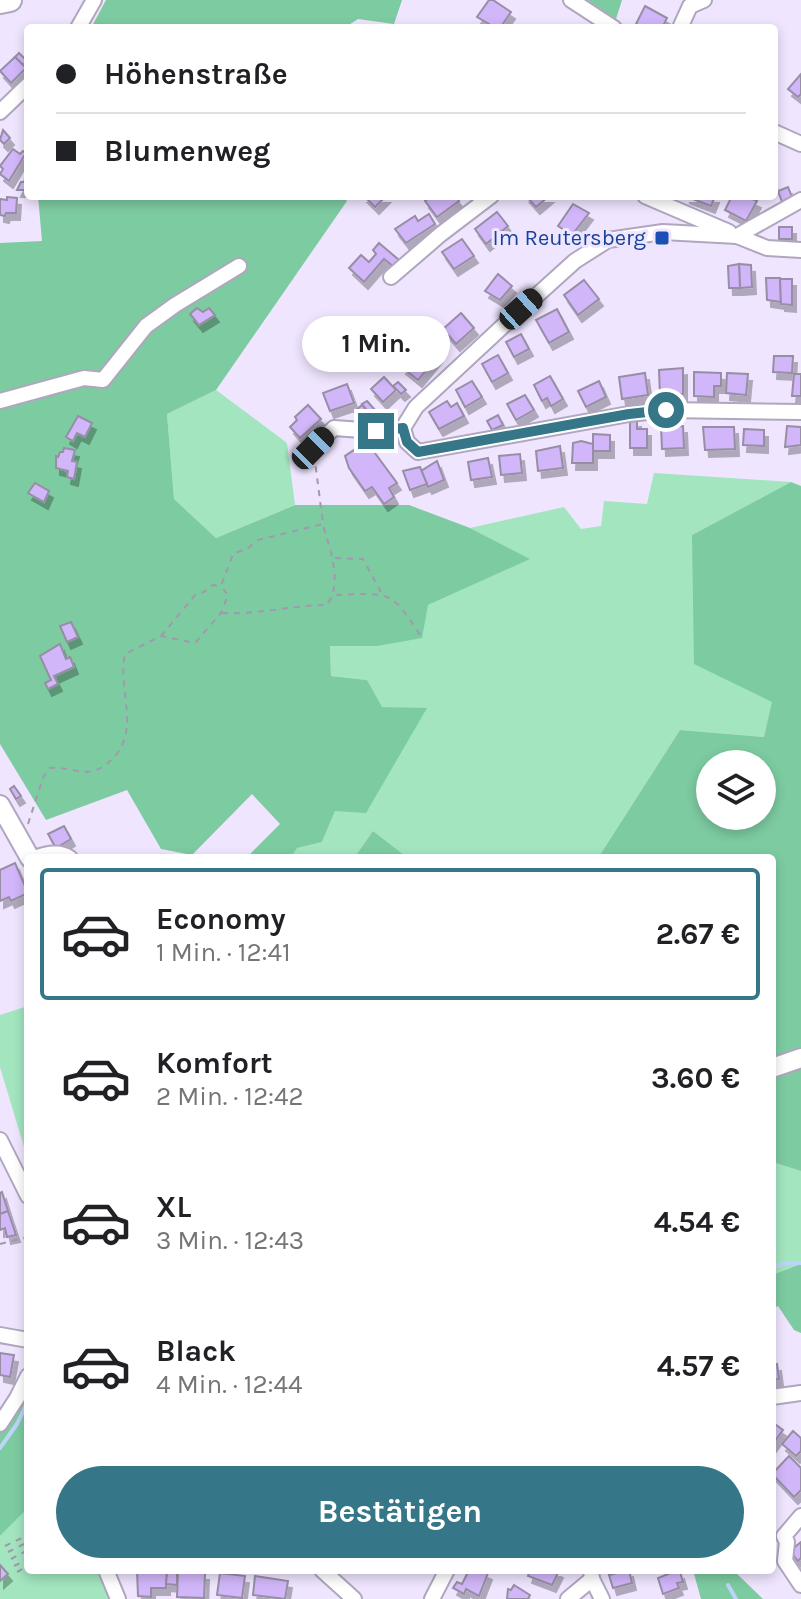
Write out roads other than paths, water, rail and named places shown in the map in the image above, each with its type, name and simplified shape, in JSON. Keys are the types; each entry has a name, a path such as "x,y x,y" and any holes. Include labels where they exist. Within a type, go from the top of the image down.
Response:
{"highway":[{"path":"0,2 10,0"}],"main road":[{"path":"0,805 29,854"},
{"path":"776,1067 801,1058"}],"street":[{"path":"80,24 94,0"},
{"path":"571,0 608,24"},
{"path":"675,24 683,0"},
{"path":"682,24 690,6 704,0"},
{"path":"0,112 24,89"},
{"path":"778,134 801,144"},
{"path":"391,277 486,200"},
{"path":"654,200 767,248 801,250"},
{"path":"801,200 737,236 663,232 608,240 575,261 503,326 416,407 403,428 407,442 418,452 666,410 801,412"},
{"path":"0,401 84,378 103,380 146,326 239,266"},
{"path":"313,448 334,428 376,431 403,428"},
{"path":"45,854 65,854"},
{"path":"0,1140 24,1176"},
{"path":"0,1335 24,1339"},
{"path":"0,1424 24,1384"},
{"path":"776,1396 801,1393"},
{"path":"801,1516 784,1536 787,1542 785,1561 801,1585"},
{"path":"108,1574 118,1599"},
{"path":"326,1574 354,1599"},
{"path":"432,1599 445,1574"},
{"path":"568,1599 591,1575 602,1599"}],"waterway":[{"path":"776,1266 801,1263"},
{"path":"0,1448 24,1409"},
{"path":"728,1585 736,1599"}],"place":[{"name":"Im Reutersberg","path":"662,238"}]}
